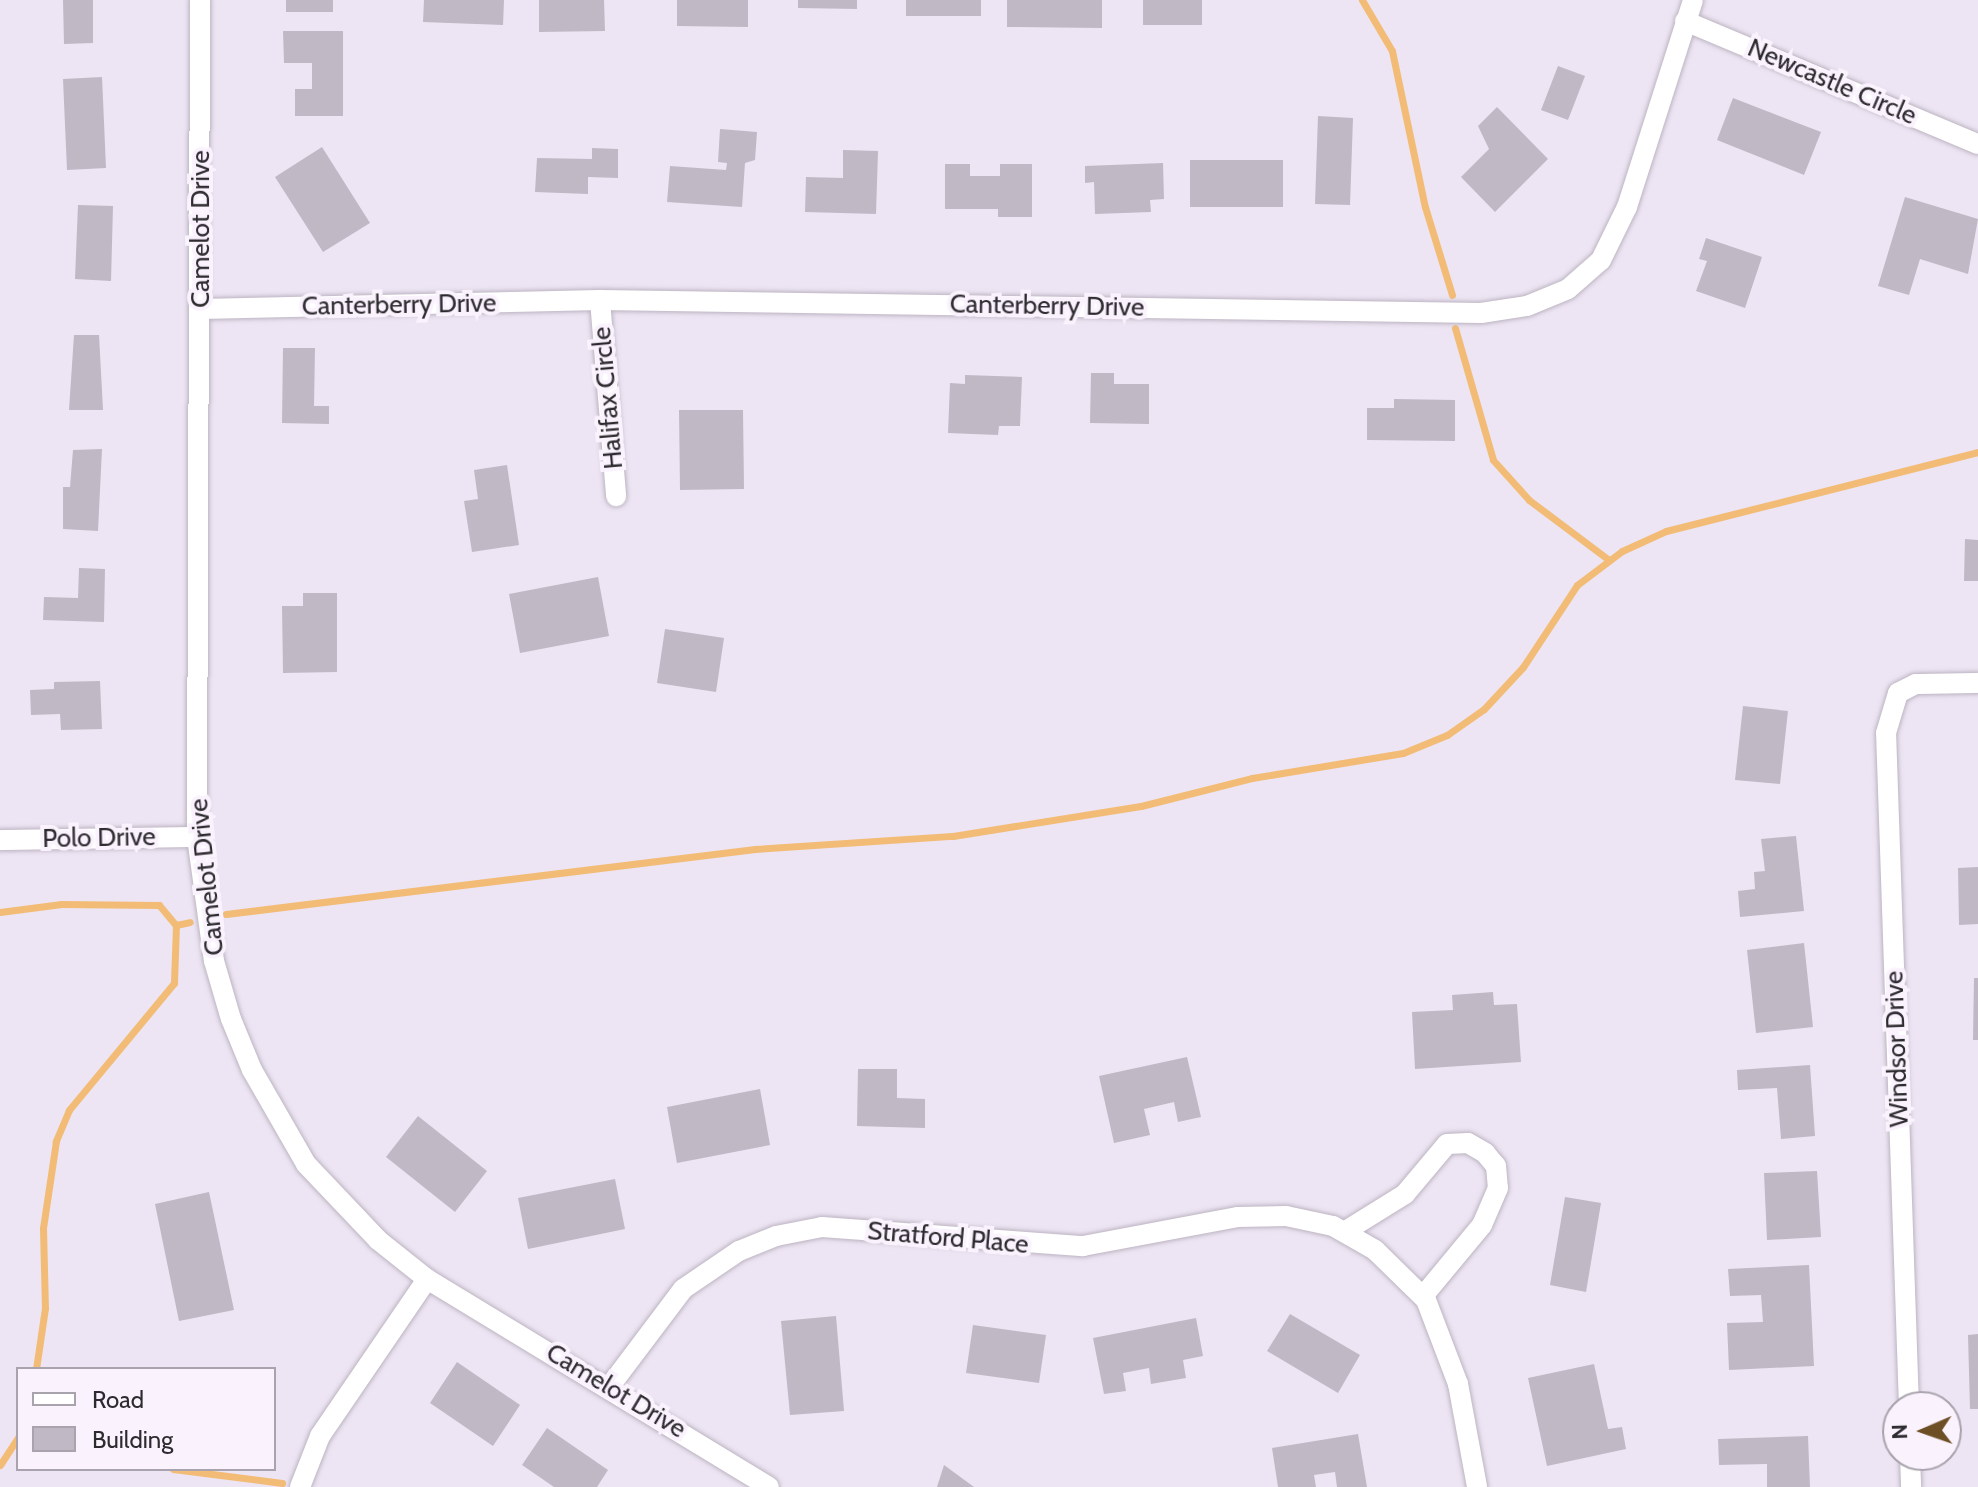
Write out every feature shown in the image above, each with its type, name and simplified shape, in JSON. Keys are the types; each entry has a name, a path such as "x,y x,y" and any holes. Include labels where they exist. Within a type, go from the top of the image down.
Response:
{"street":[{"name":"Camelot Drive","path":"200,0 197,837 214,961 231,1019 278,1119 306,1164 340,1204 427,1279 610,1386 769,1487"},
{"name":"Canterberry Drive","path":"201,309 600,300 1481,313 1527,306 1568,289 1601,260 1627,207 1693,0"},
{"name":"Newcastle Circle","path":"1685,21 1978,144"},
{"name":"Halifax Circle","path":"600,300 616,496"},
{"name":"Windsor Drive","path":"1908,1391 1886,733 1898,693 1916,684 1978,683"},
{"name":"Polo Drive","path":"0,840 197,837"},
{"path":"1344,1232 1405,1194 1447,1144 1468,1143 1485,1153 1496,1166 1498,1188 1487,1213 1423,1296"},
{"name":"Stratford Place","path":"610,1386 683,1289 739,1251 776,1236 822,1227 1083,1246 1121,1243 1238,1217 1286,1216 1344,1232 1375,1250 1423,1296 1458,1384 1477,1487"},
{"path":"300,1487 320,1436 427,1279"}],"building":[{"path":"63,0 93,0 93,43 64,44"},
{"path":"286,0 333,0 333,12 286,12"},
{"path":"424,0 504,0 503,25 423,22"},
{"path":"539,0 604,0 605,31 539,32"},
{"path":"677,0 748,0 748,27 677,26"},
{"path":"798,0 857,0 857,9 798,8"},
{"path":"906,0 981,0 981,16 906,16"},
{"path":"1007,0 1102,0 1102,28 1007,27"},
{"path":"1143,0 1202,0 1202,25 1143,25"},
{"path":"283,31 343,31 343,116 295,116 295,89 312,89 312,63 284,63"},
{"path":"1558,66 1585,76 1568,120 1541,110"},
{"path":"102,77 106,168 67,170 63,79"},
{"path":"1733,98 1821,132 1804,175 1717,140"},
{"path":"1497,107 1548,159 1495,212 1461,177 1489,149 1478,126"},
{"path":"1318,116 1353,118 1350,205 1315,204"},
{"path":"720,129 757,132 755,160 745,163 742,207 667,202 670,166 726,170 727,163 718,162"},
{"path":"322,147 370,223 323,252 275,177"},
{"path":"592,148 618,149 618,178 588,177 588,194 535,192 537,158 592,159"},
{"path":"843,150 878,151 876,214 805,212 806,177 843,178"},
{"path":"1190,160 1283,160 1283,207 1190,207"},
{"path":"1163,163 1164,199 1150,200 1151,212 1095,214 1094,182 1085,183 1085,166"},
{"path":"945,164 970,164 970,176 1000,176 1000,164 1032,164 1032,217 998,217 998,209 945,209"},
{"path":"1905,197 1978,219 1968,274 1920,259 1909,295 1878,286"},
{"path":"78,205 113,206 111,281 75,279"},
{"path":"1706,238 1762,257 1745,308 1696,291 1707,261 1699,259"},
{"path":"74,335 99,335 103,410 69,410"},
{"path":"283,348 315,348 314,406 329,406 329,424 282,423"},
{"path":"1091,373 1114,373 1114,384 1149,384 1149,424 1090,423"},
{"path":"965,375 1022,377 1020,426 999,426 998,435 948,433 950,383 965,384"},
{"path":"1394,399 1455,400 1455,441 1367,440 1367,408 1394,408"},
{"path":"679,410 743,410 744,489 680,490"},
{"path":"102,449 98,531 63,529 63,487 70,487 73,450"},
{"path":"507,465 519,545 472,552 464,501 478,499 474,470"},
{"path":"1965,539 1978,540 1978,581 1964,581"},
{"path":"79,568 105,569 104,622 43,620 44,597 78,598"},
{"path":"598,577 609,636 520,653 509,594"},
{"path":"303,593 337,593 337,672 283,673 282,606 303,606"},
{"path":"665,629 724,638 716,692 657,683"},
{"path":"100,681 102,729 61,730 60,714 31,715 30,690 54,689 54,682"},
{"path":"1743,706 1788,711 1780,784 1735,780"},
{"path":"1796,836 1804,911 1740,917 1738,891 1755,889 1754,872 1765,871 1761,839"},
{"path":"1978,867 1978,924 1959,925 1958,868"},
{"path":"1804,943 1813,1027 1756,1033 1747,950"},
{"path":"1974,978 1978,978 1978,1040 1973,1040"},
{"path":"1493,992 1494,1005 1517,1004 1521,1062 1415,1069 1412,1012 1453,1010 1452,995"},
{"path":"1187,1057 1201,1117 1178,1122 1174,1102 1144,1109 1150,1135 1114,1143 1099,1076"},
{"path":"1810,1065 1815,1136 1781,1139 1777,1088 1738,1090 1737,1070"},
{"path":"858,1069 897,1069 897,1098 925,1099 925,1128 857,1126"},
{"path":"760,1089 770,1145 677,1163 667,1107"},
{"path":"418,1116 487,1171 455,1212 386,1157"},
{"path":"1817,1171 1821,1237 1767,1240 1764,1173"},
{"path":"615,1179 625,1229 528,1249 518,1198"},
{"path":"209,1192 234,1310 179,1321 155,1204"},
{"path":"1565,1197 1601,1203 1586,1292 1550,1285"},
{"path":"1809,1265 1814,1366 1729,1370 1727,1323 1763,1322 1761,1295 1730,1296 1728,1269"},
{"path":"1290,1314 1360,1355 1338,1393 1267,1351"},
{"path":"836,1316 844,1411 790,1415 781,1321"},
{"path":"1196,1318 1203,1356 1183,1360 1186,1378 1151,1384 1149,1368 1123,1373 1126,1391 1104,1394 1093,1338"},
{"path":"973,1325 1046,1335 1039,1383 966,1373"},
{"path":"1978,1334 1978,1409 1970,1409 1968,1335"},
{"path":"457,1362 520,1405 493,1446 430,1403"},
{"path":"1594,1364 1608,1429 1622,1427 1626,1449 1547,1466 1528,1378"},
{"path":"547,1428 608,1470 597,1487 554,1487 522,1465"},
{"path":"1358,1434 1367,1487 1337,1487 1335,1472 1314,1475 1316,1487 1278,1487 1272,1448"},
{"path":"1808,1436 1810,1487 1767,1487 1767,1464 1719,1465 1718,1439"},
{"path":"944,1465 974,1487 937,1487"}],"waterway":[{"path":"1362,0 1392,51 1425,207 1452,295"},
{"path":"1455,328 1493,460 1529,500 1609,560"},
{"path":"226,914 755,849 953,836 1141,806 1252,778 1403,753 1447,735 1484,709 1523,667 1577,585 1622,551 1666,531 1978,452"},
{"path":"0,912 61,904 159,905 176,925 174,983 69,1110 56,1141 43,1228 45,1308 36,1367"},
{"path":"176,925 190,922"},
{"path":"0,1465 16,1440"},
{"path":"189,1471 282,1483"}]}
